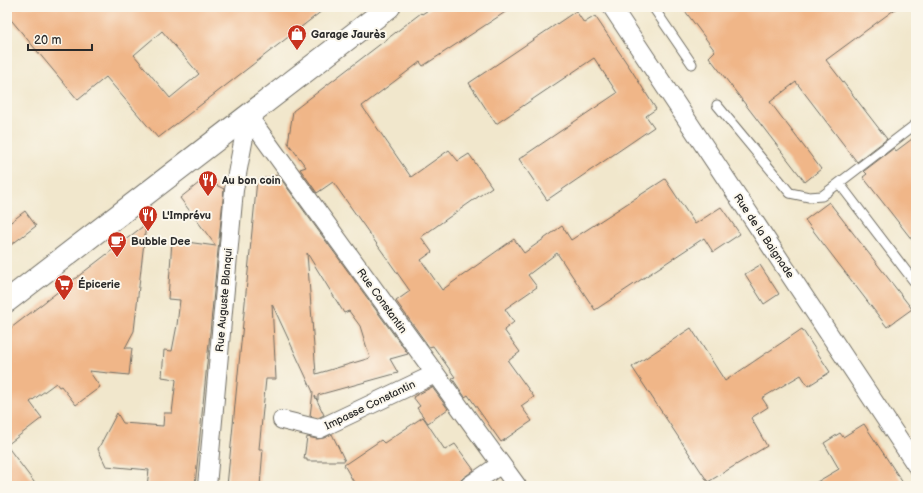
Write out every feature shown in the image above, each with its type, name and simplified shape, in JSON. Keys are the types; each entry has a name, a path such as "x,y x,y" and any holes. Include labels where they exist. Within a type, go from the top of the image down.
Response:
{"main road":[{"path":"7,301 389,7"}],"street":[{"name":"Rue de la Baignade","path":"612,7 916,465"},
{"name":"Rue Constantin","path":"248,116 517,486"},
{"name":"Rue Auguste Blanqui","path":"207,486 234,190 248,116"},
{"name":"Impasse Constantin","path":"282,420 319,429 435,374"},
{"path":"469,486 501,464"}],"lane":[{"path":"653,7 692,64"},
{"path":"717,105 790,193 809,197 822,196 916,124"},
{"path":"839,183 916,284"}],"building":[{"path":"7,7 327,7 158,138 106,77 78,100 7,15","holes":["162,31 199,74 170,98 134,55"]},
{"path":"433,7 513,7 423,66 420,62 362,106 411,177 449,150 458,161 469,154 492,187 421,237 432,252 421,260 442,290 514,239 524,253 562,226 571,240 665,179 695,224 721,207 740,234 713,252 704,238 595,310 557,253 528,275 537,287 505,309 514,322 504,330 520,352 508,361 534,397 521,406 532,421 501,442 468,395 465,397 452,378 455,377 433,346 429,347 396,301 410,291 333,182 317,193 300,169 306,167 288,143 293,111 421,13 422,14"},
{"path":"682,7 898,7 826,60 887,139 857,162 796,82 770,102 821,169 805,182 709,57 715,51"},
{"path":"576,11 584,23 595,16 630,68 656,109 646,116 654,127 547,200 519,159 617,93 594,58 496,124 469,83"},
{"path":"916,136 916,245 863,177 867,174 864,171 894,148 896,151"},
{"path":"278,175 408,354 390,359 398,373 318,395 318,400 315,396 324,415 318,418 310,416 313,392 272,304 276,379 266,379 259,449 263,449 260,486 227,486 257,180","holes":["307,253 344,313 349,311 360,326 370,358 316,374"]},
{"path":"204,179 224,189 195,486 147,486 149,470 106,466 98,449 117,413 123,423 163,426 164,413 172,413 176,380 162,377 164,350 172,351 180,300 168,299 172,240 216,246 180,198"},
{"path":"829,202 912,309 887,327 805,220"},
{"path":"25,211 36,226 7,248 7,225"},
{"path":"146,224 134,331 125,348 132,348 129,375 89,371 100,387 76,405 61,386 59,387 56,383 30,402 42,418 7,445 7,331"},
{"path":"760,265 779,294 764,304 745,274"},
{"path":"691,328 725,381 802,329 830,372 808,386 801,375 762,398 768,407 751,418 767,446 708,482 632,367"},
{"path":"432,387 448,409 428,423 417,408 420,406 413,397"},
{"path":"423,417 445,450 455,444 474,470 460,481 459,486 356,486 344,465 381,440 384,443"},
{"path":"864,424 905,486 810,486 839,469 824,443 840,433 843,437"},
{"path":"332,434 345,461 307,461 307,459 304,459 307,437 317,439 324,438"},
{"path":"7,446 37,486 7,486"}],"place":[{"name":"Garage Jaurès","path":"297,51"},
{"name":"Au bon coin","path":"208,197"},
{"name":"L'Imprévu","path":"148,232"},
{"name":"Bubble Dee","path":"117,258"},
{"name":"Épicerie","path":"64,301"}]}
